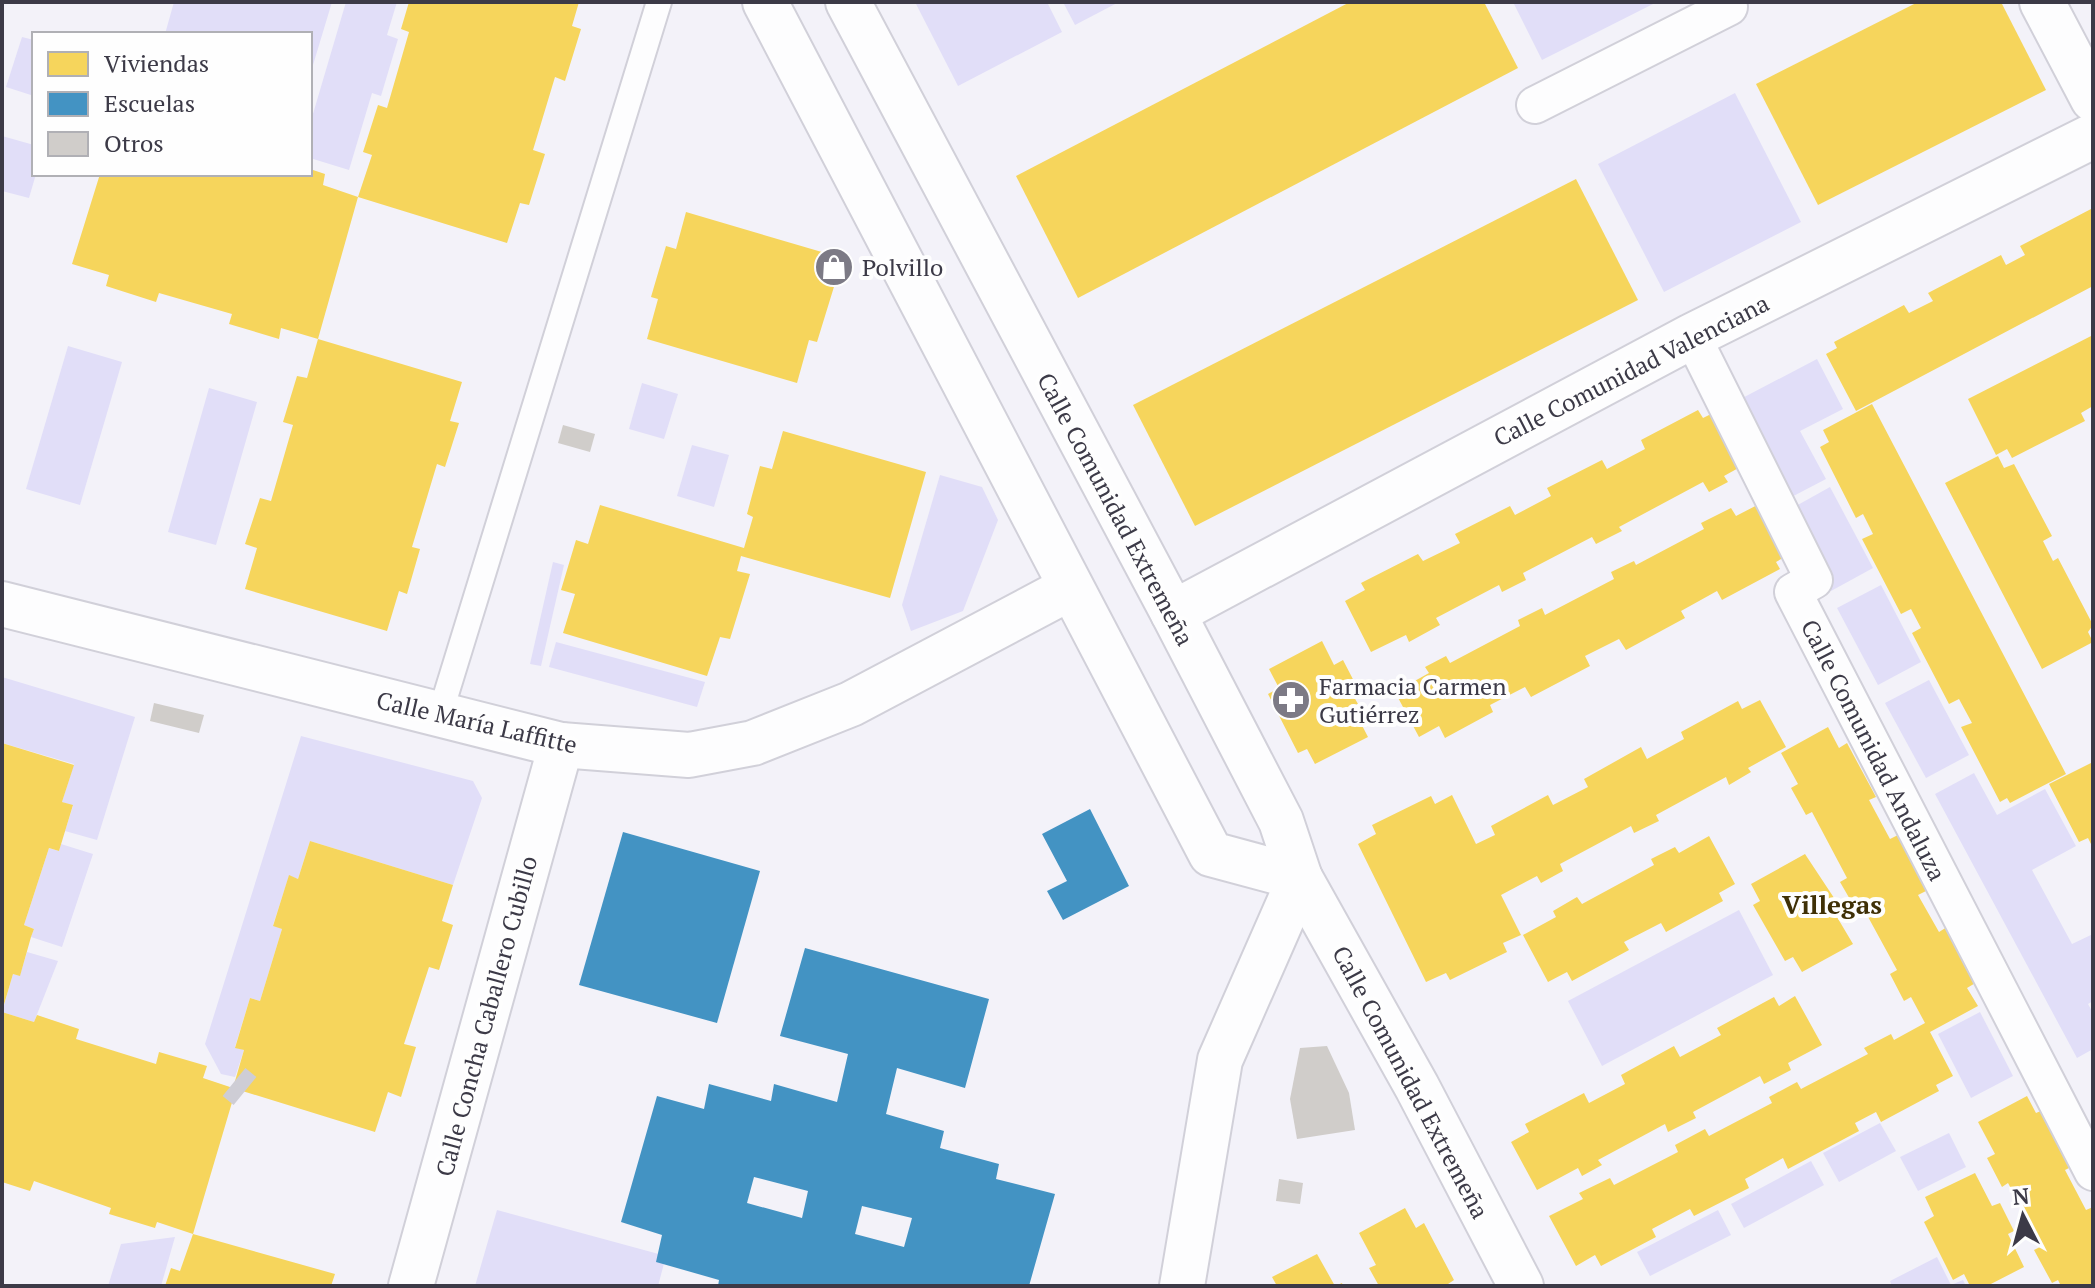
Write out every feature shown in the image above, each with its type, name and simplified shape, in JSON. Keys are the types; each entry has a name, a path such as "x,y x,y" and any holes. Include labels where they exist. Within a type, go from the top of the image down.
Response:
{"street":[{"path":"765,2 1211,854 1300,878 1220,1060 1182,1286"},
{"name":"Calle Comunidad Extremeña","path":"848,2 1281,821 1300,878 1417,1087 1521,1286"},
{"path":"2042,2 2093,99"},
{"path":"1535,105 1729,7"},
{"name":"Calle Comunidad Valenciana","path":"1173,613 1692,336 2093,136"},
{"name":"Calle Comunidad Andaluza","path":"1692,336 1814,580 1793,592 2093,1172"},
{"name":"Calle María Laffitte","path":"2,604 561,745 689,755 753,743 851,704 1070,588"},
{"name":"Calle Concha Caballero Cubillo","path":"411,1286 561,745"}],"lane":[{"path":"440,714 659,2"}],"shaded area":[{"path":"174,2 332,2 312,68 312,32 166,32"},
{"path":"346,2 397,2 387,35 398,39 381,96 372,93 349,170 312,159 312,117"},
{"path":"915,2 1047,2 1062,32 958,86"},
{"path":"1063,2 1119,2 1075,25"},
{"path":"1513,2 1657,2 1542,60"},
{"path":"22,37 32,40 32,95 6,87"},
{"path":"1735,93 1801,222 1664,292 1598,164"},
{"path":"2,136 32,144 32,176 35,176 29,198 2,191"},
{"path":"68,346 122,362 80,505 26,489"},
{"path":"1817,359 1843,409 1800,431 1826,479 1782,502 1731,404"},
{"path":"642,383 678,394 664,439 629,429"},
{"path":"209,388 257,402 216,545 168,532"},
{"path":"692,445 729,455 714,507 677,496"},
{"path":"940,475 982,487 998,520 963,611 911,631 902,605"},
{"path":"1830,487 1873,568 1831,591 1787,511"},
{"path":"553,562 564,565 541,666 530,664"},
{"path":"1881,585 1921,662 1878,685 1837,608"},
{"path":"556,642 705,682 697,707 549,667"},
{"path":"2,677 135,717 97,840 65,831 73,806 62,802 74,764 2,743"},
{"path":"1929,680 1969,755 1926,778 1885,703"},
{"path":"301,736 473,781 482,798 453,885 310,841 298,879 289,876 273,925 282,929 260,1001 250,998 235,1047 244,1050 235,1077 221,1074 205,1044"},
{"path":"1974,773 1997,815 2045,789 2076,846 2032,870 2072,944 2093,934 2093,1001 2088,1004 2093,1013 2093,1049 2077,1058 1935,794"},
{"path":"61,844 93,854 62,947 31,937 34,929 24,925 49,848 59,851"},
{"path":"1739,910 1773,975 1602,1066 1568,1001"},
{"path":"27,952 58,961 34,1022 2,1012 13,974 20,975"},
{"path":"1980,1012 2013,1076 1971,1098 1938,1034"},
{"path":"1880,1123 1896,1151 1839,1182 1823,1153"},
{"path":"1949,1133 1966,1167 1918,1191 1900,1157"},
{"path":"1811,1161 1824,1185 1744,1228 1731,1204"},
{"path":"497,1210 666,1256 658,1286 475,1286"},
{"path":"1718,1210 1731,1235 1650,1276 1637,1252"},
{"path":"175,1237 161,1286 108,1286 121,1244"},
{"path":"1937,1257 1951,1285 1963,1280 1966,1286 1892,1286 1890,1281"}],"building: Viviendas":[{"path":"409,2 579,2 572,26 581,29 565,81 555,77 533,150 545,154 529,205 520,203 507,243 358,197 372,155 363,152 378,105 387,108 409,32 401,29"},
{"path":"1350,2 1484,2 1518,68 1078,298 1016,176"},
{"path":"1918,2 2001,2 2046,90 1818,205 1756,84"},
{"path":"312,170 325,174 323,185 358,197 318,339 281,328 279,339 229,324 232,314 159,293 156,302 106,286 109,275 72,264 99,176 312,176"},
{"path":"1576,179 1638,300 1195,526 1133,405"},
{"path":"2091,209 2093,286 1856,411 1826,354 1837,348 1834,342 1904,305 1909,313 1933,301 1928,293 2001,255 2006,265 2025,255 2020,246"},
{"path":"686,212 832,255 830,261 841,264 817,342 809,340 797,383 647,339 658,299 651,297 666,246 676,249"},
{"path":"2093,335 2093,406 2081,413 2085,421 2012,458 2007,449 1996,455 1968,399"},
{"path":"318,339 462,382 450,421 459,423 445,467 437,464 412,547 420,549 407,594 399,591 387,631 245,589 257,548 245,544 260,498 271,501 293,425 283,422 297,376 307,378"},
{"path":"1872,404 2066,774 2010,803 2007,798 2000,802 1961,727 1972,723 1959,699 1949,704 1912,633 1921,628 1911,609 1901,614 1862,539 1873,534 1863,514 1856,518 1820,447 1829,442 1823,430"},
{"path":"1723,408 1751,461 1724,476 1728,482 1709,492 1703,482 1619,527 1622,531 1596,544 1592,537 1523,573 1526,580 1502,592 1499,585 1436,618 1440,625 1409,642 1406,635 1371,652 1345,601 1365,590 1361,583 1418,554 1423,561 1460,543 1455,534 1510,506 1515,515 1551,496 1547,488 1602,460 1607,469 1645,449 1641,440 1698,410 1703,418"},
{"path":"783,431 926,472 890,598 741,556 737,571 750,574 730,639 720,637 707,676 563,633 575,594 561,590 576,540 588,544 600,505 744,548 753,517 747,514 760,466 772,469"},
{"path":"1998,456 2004,468 2014,464 2052,536 2043,541 2053,561 2058,558 2093,625 2088,632 2093,642 2042,669 1945,483"},
{"path":"1767,500 1795,551 1776,562 1780,569 1722,600 1717,591 1681,611 1685,618 1626,650 1619,639 1585,656 1590,666 1531,697 1525,687 1490,705 1493,712 1445,738 1439,726 1419,737 1395,692 1429,673 1425,667 1446,656 1450,663 1520,626 1518,620 1542,608 1545,615 1614,579 1611,572 1634,561 1636,565 1704,529 1701,523 1731,508 1736,516"},
{"path":"1322,641 1334,665 1343,660 1357,687 1350,690 1358,704 1352,706 1368,737 1315,764 1307,749 1298,753 1268,694 1279,688 1269,669"},
{"path":"1760,700 1786,747 1748,768 1751,772 1729,785 1726,777 1656,815 1659,821 1634,833 1631,826 1560,864 1563,871 1541,883 1537,876 1501,895 1521,935 1503,943 1507,952 1450,980 1446,973 1426,982 1358,844 1376,834 1372,825 1431,796 1435,804 1452,795 1476,844 1495,835 1491,826 1548,795 1553,805 1588,787 1584,779 1641,747 1647,759 1684,739 1681,732 1738,701 1742,709"},
{"path":"1828,727 1839,748 1847,743 1876,797 1869,800 1890,839 1898,835 1928,890 1918,895 1939,932 1947,927 1977,982 1967,988 1978,1006 1930,1032 1953,1076 1936,1085 1939,1091 1881,1122 1876,1112 1855,1123 1859,1131 1788,1169 1783,1158 1745,1179 1749,1188 1694,1216 1690,1209 1652,1229 1656,1237 1601,1266 1595,1255 1576,1266 1549,1216 1583,1199 1579,1193 1610,1178 1614,1185 1678,1152 1675,1145 1705,1129 1709,1136 1772,1103 1769,1097 1797,1082 1801,1089 1868,1054 1864,1048 1891,1034 1894,1040 1925,1023 1911,997 1904,1001 1890,974 1897,970 1861,904 1855,908 1840,882 1847,878 1812,812 1806,815 1791,788 1798,784 1781,753"},
{"path":"2,743 74,765 62,802 73,805 59,851 49,848 24,925 34,929 20,976 13,974 3,1008"},
{"path":"2093,762 2093,848 2088,838 2079,842 2049,784"},
{"path":"1709,836 1735,884 1719,893 1723,901 1666,932 1661,923 1624,942 1629,950 1572,981 1567,972 1548,982 1523,935 1556,917 1553,911 1577,897 1582,904 1654,865 1651,859 1675,847 1679,853"},
{"path":"310,841 453,885 442,921 453,925 439,970 429,967 404,1044 416,1047 401,1097 388,1092 375,1132 236,1089 193,1234 157,1222 155,1228 109,1214 111,1208 34,1181 30,1191 2,1182 2,1012 34,1022 37,1015 79,1029 76,1039 156,1064 159,1052 207,1066 203,1078 233,1088 244,1050 235,1048 250,998 260,1001 282,929 273,926 289,875 298,879"},
{"path":"1805,854 1844,913 1837,917 1853,944 1802,972 1793,957 1785,961 1753,905 1760,901 1751,884"},
{"path":"1795,996 1822,1045 1788,1063 1791,1070 1764,1084 1760,1076 1693,1112 1696,1118 1668,1132 1665,1124 1598,1160 1602,1165 1582,1176 1578,1168 1537,1190 1511,1142 1529,1132 1525,1124 1584,1093 1589,1103 1625,1084 1621,1075 1674,1046 1680,1057 1721,1035 1717,1028 1774,997 1779,1006"},
{"path":"2027,1096 2036,1113 2043,1110 2073,1166 2065,1170 2086,1210 2093,1207 2093,1286 2061,1286 2058,1280 2052,1283 2034,1250 2042,1246 2008,1183 2002,1187 1987,1158 1995,1154 1978,1122"},
{"path":"1975,1173 1992,1206 2000,1203 2014,1231 2008,1234 2024,1267 1987,1286 1970,1286 1964,1274 1953,1280 1924,1222 1934,1216 1925,1197"},
{"path":"1405,1208 1416,1228 1424,1223 1454,1280 1445,1286 1379,1286 1369,1268 1376,1265 1359,1233"},
{"path":"193,1234 335,1274 331,1286 165,1286 171,1268 180,1271"},
{"path":"1317,1254 1335,1286 1277,1286 1272,1277"}],"building: Escuelas":[{"path":"1090,809 1129,886 1063,920 1047,891 1067,881 1042,834"},
{"path":"623,832 760,871 717,1023 579,985"},
{"path":"805,948 989,999 965,1088 897,1068 886,1114 944,1131 940,1148 999,1164 996,1179 1055,1194 1029,1286 718,1286 719,1280 656,1262 662,1235 621,1222 657,1096 704,1109 709,1084 771,1101 774,1084 837,1102 848,1054 780,1036","holes":["754,1177 808,1191 802,1218 747,1203","862,1206 912,1218 904,1247 855,1234"]}],"building: Otros":[{"path":"563,425 595,434 590,452 558,443"},
{"path":"154,703 204,715 199,733 150,721"},
{"path":"1327,1046 1349,1093 1355,1130 1297,1139 1290,1099 1300,1048"},
{"path":"1279,1179 1303,1183 1300,1204 1276,1201"}],"tunnel":[{"path":"234,1082 245,1091"}],"place":[{"name":"Polvillo","path":"834,267"},
{"name":"Farmacia Carmen Gutiérrez","path":"1291,700"}],"district":[{"name":"Villegas","path":"1832,904"}]}
